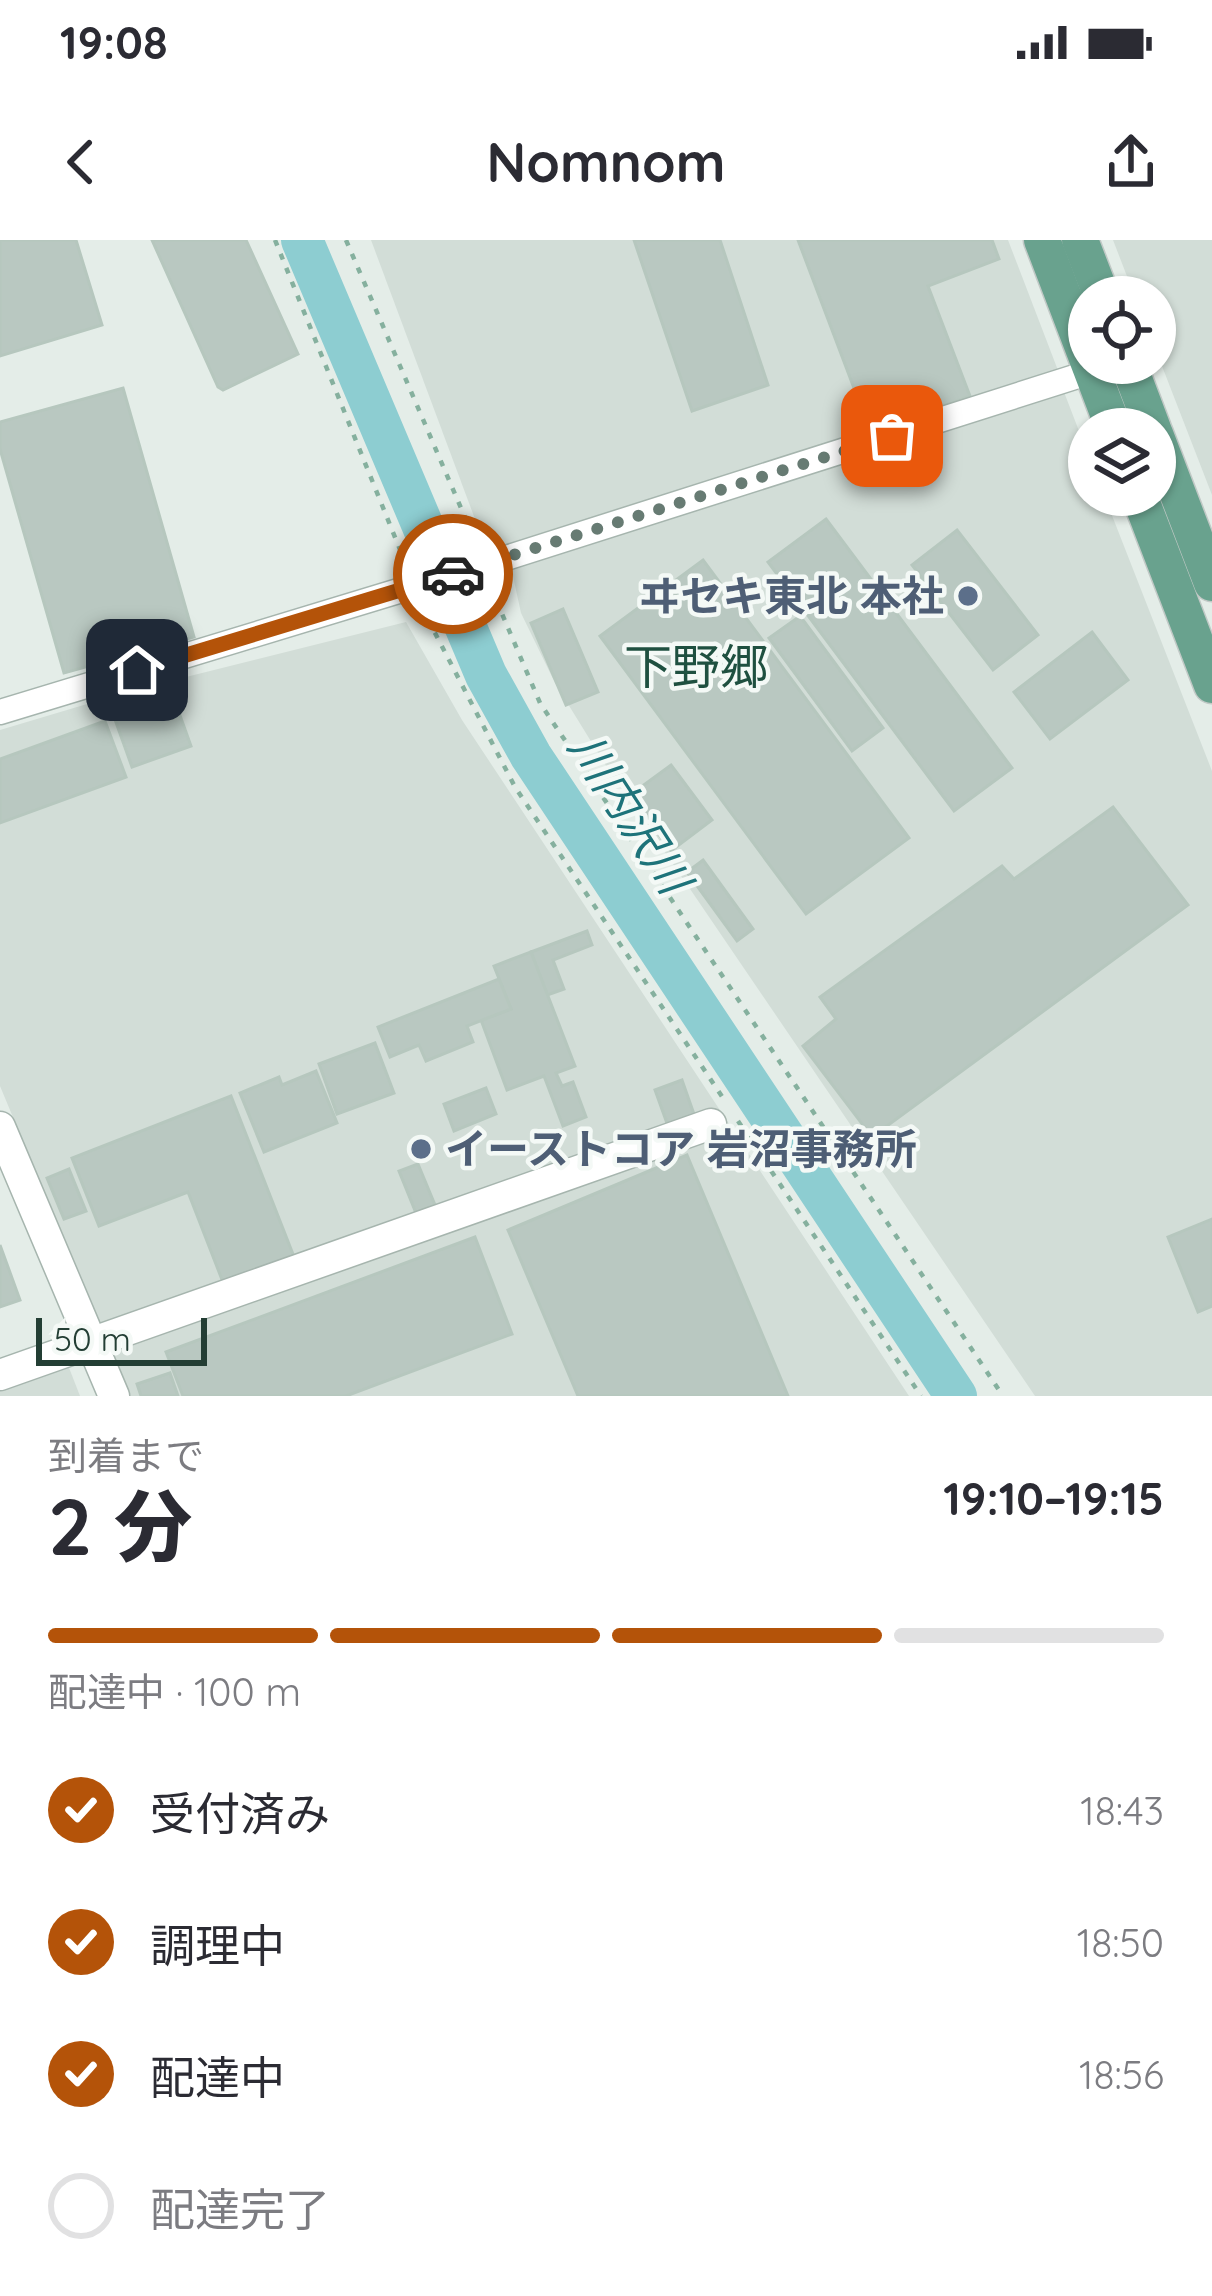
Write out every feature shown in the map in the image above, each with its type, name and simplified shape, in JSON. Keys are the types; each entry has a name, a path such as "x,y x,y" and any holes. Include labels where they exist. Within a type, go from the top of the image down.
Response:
{"main road":[{"path":"1042,240 1068,287"},
{"path":"1081,240 1094,276"},
{"path":"1176,489 1212,583"},
{"path":"1147,516 1212,685"}],"street":[{"path":"0,712 1068,380"},
{"path":"0,1375 724,1114"},
{"path":"0,1127 114,1396"}],"path":[{"path":"274,240 414,585 514,787 724,1114 921,1396"},
{"path":"346,240 487,564 496,602 540,703 1003,1396"}],"shaded area":[{"path":"371,240 1008,240 1059,373 488,554"},
{"path":"1113,240 1212,240 1212,495 1169,384 1176,384 1176,276 1127,276"},
{"path":"1064,392 1070,408 1068,516 1112,516 1212,771 1212,1396 1035,1396 605,764 555,683 521,613 511,567"},
{"path":"406,622 462,720 909,1396 129,1396 0,1086 0,730 134,690"},
{"path":"66,1360 80,1396 0,1396 0,1385"}],"building":[{"path":"0,240 76,240 102,325 0,356"},
{"path":"152,240 246,240 298,354 223,390 218,387"},
{"path":"634,240 720,240 768,385 692,411"},
{"path":"798,240 992,240 999,259 928,286 970,396 871,433"},
{"path":"123,388 194,637 64,673 0,449 0,422"},
{"path":"826,519 1012,768 954,811 768,562"},
{"path":"957,530 1038,635 993,670 912,565"},
{"path":"703,560 909,838 806,914 600,636"},
{"path":"563,609 598,692 566,705 531,623"},
{"path":"800,616 883,728 852,751 769,638"},
{"path":"1092,632 1128,680 1050,739 1014,692"},
{"path":"172,693 191,746 132,767 113,714"},
{"path":"105,721 126,777 0,823 0,759"},
{"path":"671,765 712,820 671,851 630,795"},
{"path":"1113,807 1188,905 872,1137 803,1046 836,1019 820,997 1002,866 1014,879"},
{"path":"703,860 753,929 737,941 687,872"},
{"path":"587,931 592,945 553,960 564,989 547,995 531,952"},
{"path":"531,952 575,1066 556,1073 562,1086 573,1082 586,1117 563,1126 544,1076 507,1090 481,1020 511,1009 494,966"},
{"path":"499,979 511,1009 467,1026 473,1042 426,1061 419,1045 390,1057 378,1027"},
{"path":"375,1043 394,1093 337,1114 319,1064"},
{"path":"316,1071 337,1123 264,1152 240,1093 279,1077 282,1085"},
{"path":"682,1080 695,1117 668,1126 655,1090"},
{"path":"486,1088 496,1114 454,1131 444,1104"},
{"path":"231,1096 296,1262 226,1290 188,1192 99,1226 72,1158"},
{"path":"687,1155 788,1396 578,1396 508,1230"},
{"path":"418,1164 435,1205 416,1213 399,1171"},
{"path":"69,1169 86,1211 64,1219 47,1178"},
{"path":"1212,1219 1212,1306 1198,1312 1168,1237"},
{"path":"475,1237 512,1334 346,1396 183,1396 166,1352"},
{"path":"0,1245 20,1300 0,1307"},
{"path":"170,1373 178,1396 141,1396 137,1384"}],"waterway":[{"name":"川内沢川","path":"302,240 486,675 531,756 956,1396"}],"way so far":[{"path":"453,574 892,436"}],"place":[{"name":"ヰセキ東北 本社","path":"968,596"},
{"name":"イーストコア 岩沼事務所","path":"421,1149"}],"district":[{"name":"下野郷","path":"696,667"}],"route":[{"path":"137,670 453,574"}]}
